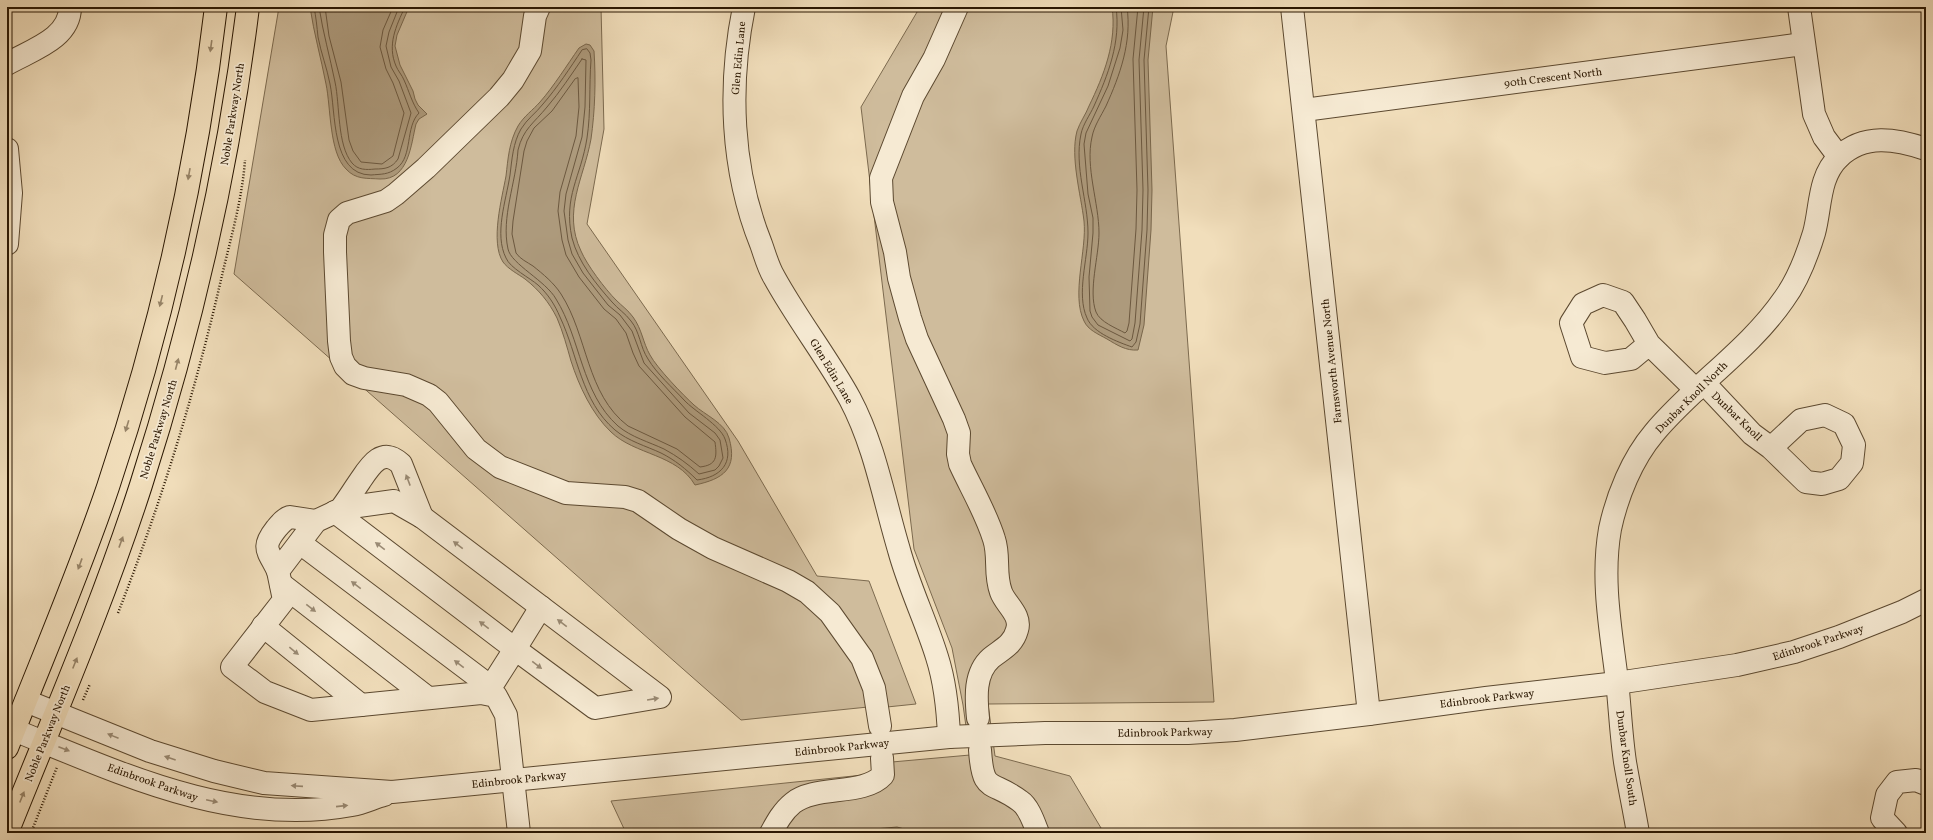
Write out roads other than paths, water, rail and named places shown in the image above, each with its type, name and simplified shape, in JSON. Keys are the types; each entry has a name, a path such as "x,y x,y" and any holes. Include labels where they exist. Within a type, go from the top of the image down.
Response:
{"main road":[{"path":"11,739 78,570 105,495 148,355 188,182 205,87 216,7"},
{"name":"Noble Parkway North","path":"7,833 56,713 98,604 140,487 165,408 189,323 220,183 235,101 248,7"}],"street":[{"path":"7,64 56,36 64,28 70,18 70,7"},
{"path":"539,7 535,16 530,51 513,80 499,97 426,168 396,194 386,201 347,213 339,220 335,235 335,252 339,341 344,366 353,374 364,378 406,385 429,395 438,402 476,449 500,467 566,493 625,497 638,502 679,529 712,548 788,581 807,592 830,613 862,658 874,688 880,726"},
{"name":"Glen Edin Lane","path":"744,7 738,34 734,83 736,132 743,188 755,229 772,275 797,318 826,358 851,401 870,447 899,551 937,657 948,711 949,737"},
{"path":"957,7 934,59 913,96 880,178 882,202 895,252 899,278 910,318 920,345 959,433 958,454 960,464 994,538 997,552 996,574 1001,594 1017,618 1018,629 1013,638 1004,650 983,666 976,690 978,718"},
{"name":"Farnsworth Avenue North","path":"1292,7 1369,714"},
{"path":"1799,7 1814,114 1824,137 1839,157 1859,143 1875,139 1890,140 1926,149"},
{"name":"90th Crescent North","path":"1304,110 1803,44"},
{"path":"7,149 11,193 7,244"},
{"name":"Dunbar Knoll North","path":"1617,683 1605,587 1610,529 1620,496 1638,458 1652,434 1676,408 1763,326 1785,298 1802,266 1814,232 1824,180 1839,157"},
{"name":"Dunbar Knoll","path":"1649,344 1752,434 1771,448"},
{"path":"338,511 372,463 383,457 389,457 395,459 401,464 422,517"},
{"path":"279,578 300,542 316,522 338,511 394,501 422,517 660,697 595,708 515,649 338,511"},
{"path":"316,522 290,516 282,522 268,540 267,548 279,578 284,600 232,667 265,692 311,710 489,690"},
{"path":"300,542 496,696 506,715 512,780 520,833"},
{"path":"279,578 428,698"},
{"name":"Edinbrook Parkway","path":"26,701 164,756 241,778 288,785 392,792 949,737 1045,732 1188,733 1235,730 1617,683 1737,665 1794,652 1840,637 1902,612 1926,600"},
{"path":"489,690 541,608"},
{"path":"263,626 361,705"},
{"name":"Dunbar Knoll South","path":"1617,683 1625,760 1638,833"},
{"name":"Edinbrook Parkway","path":"11,739 43,742 177,793 213,802 251,808 306,810 345,805 392,792"},
{"path":"980,750 981,768 986,782 1021,802 1034,822 1038,833"},
{"path":"771,833 780,816 793,803 800,799 878,780 883,775 882,758"},
{"path":"1896,833 1882,818 1887,794 1897,782 1916,780 1926,784"}],"water":[{"path":"310,7 409,7 397,35 395,46 400,65 413,91 415,99 418,105 427,114 419,119 416,124 410,150 403,167 397,174 390,178 380,179 358,177 350,173 340,161 336,152 328,94"},
{"path":"1112,7 1153,7 1148,60 1152,190 1151,230 1144,325 1138,350 1130,350 1122,347 1091,329 1084,321 1080,310 1079,298 1084,221 1075,164 1075,141 1078,128 1100,82 1108,58 1113,33"},
{"path":"586,44 590,45 594,51 594,106 591,139 574,208 576,236 587,263 612,295 633,317 653,360 658,367 689,401 719,424 727,433 731,449 730,465 720,476 705,483 695,485 678,467 621,440 604,425 582,390 559,323 551,307 535,287 505,265 499,253 497,243 498,220 509,151 515,132 523,119 540,102 550,89 579,48"},
{"path":"897,827 919,833 872,833 875,829"}]}
